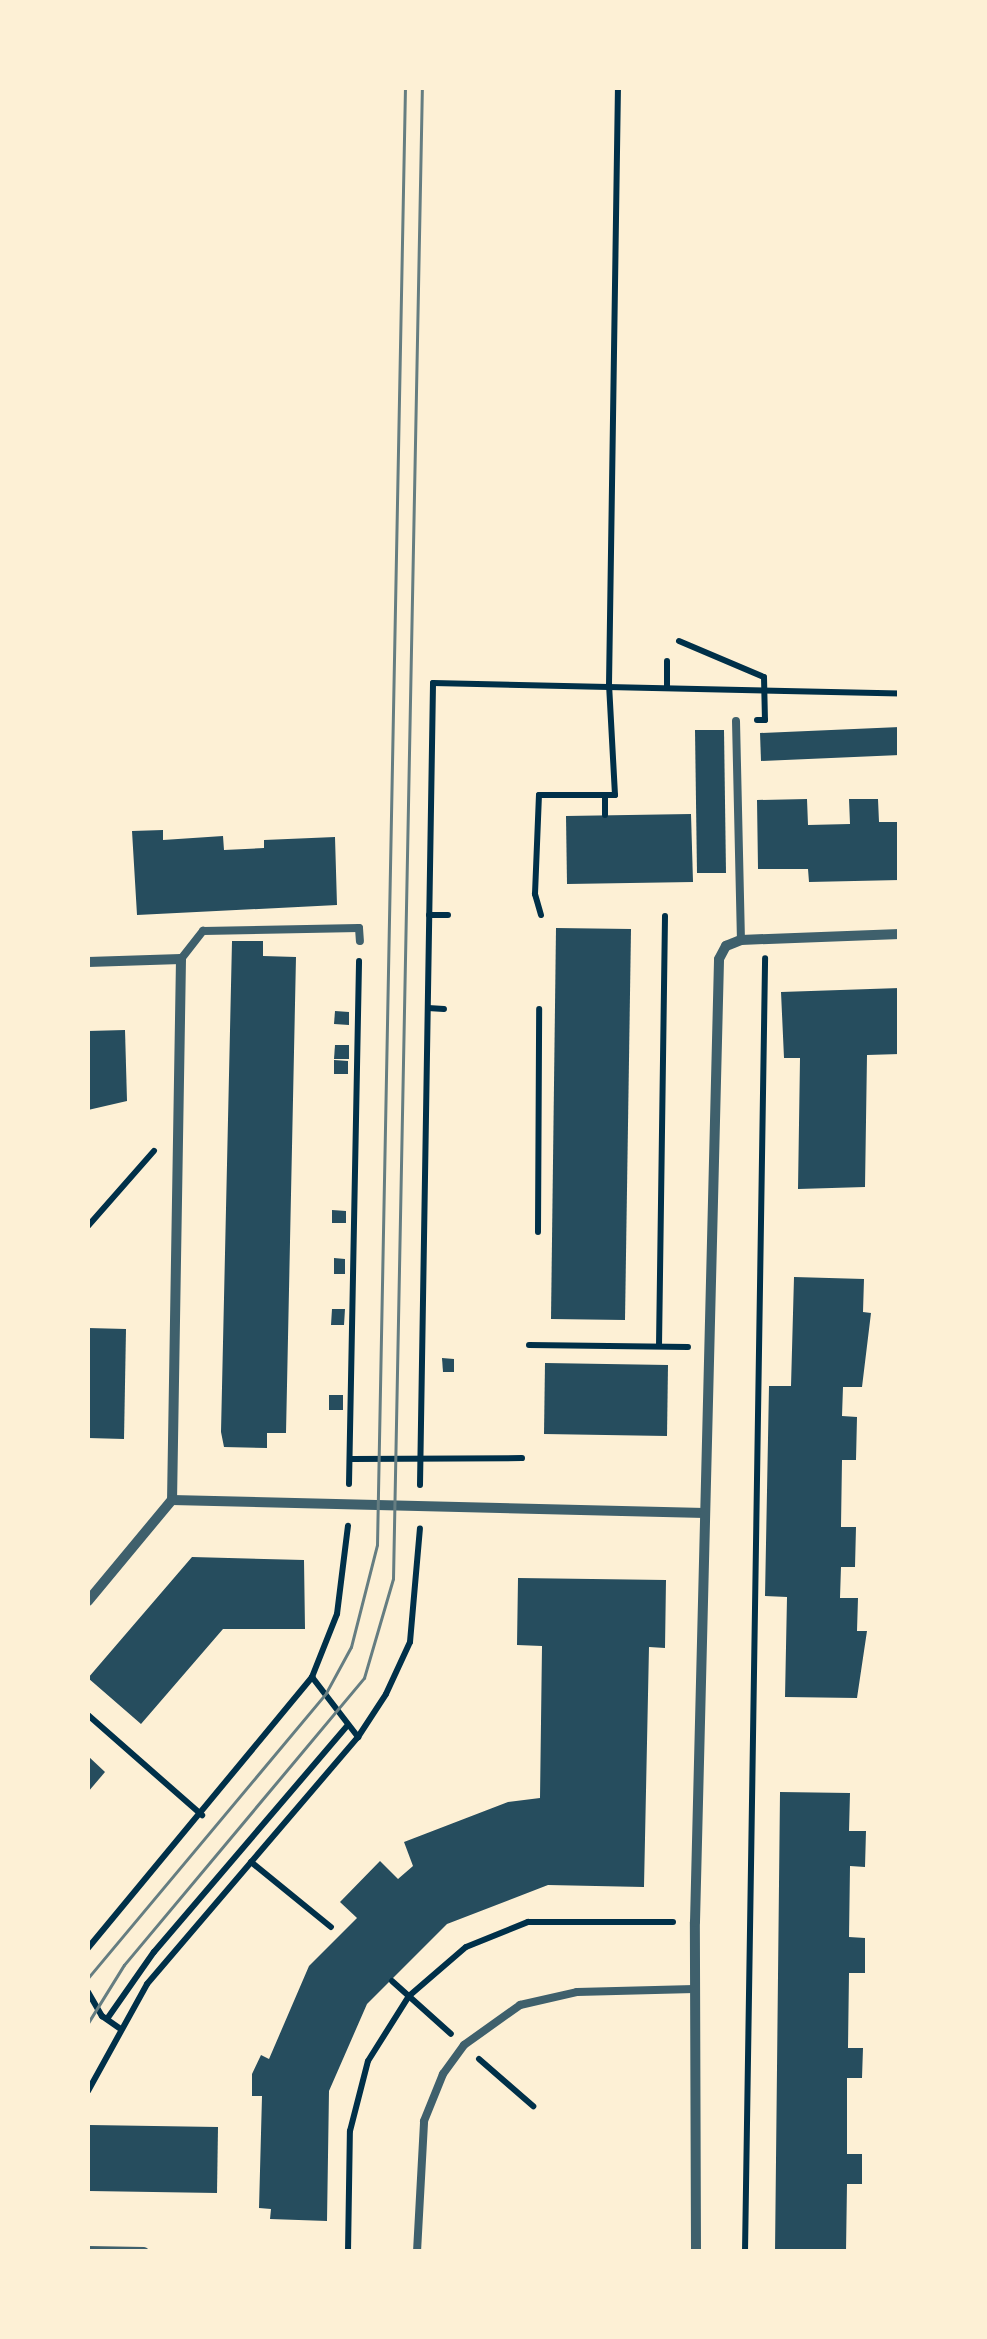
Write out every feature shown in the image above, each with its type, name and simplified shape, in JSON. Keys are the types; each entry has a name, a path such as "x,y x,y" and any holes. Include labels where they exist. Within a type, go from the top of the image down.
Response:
{"street":[{"path":"696,2252 694,1989 719,959 726,946 741,940 900,934"},
{"path":"88,962 181,959 172,1500 88,1597"},
{"path":"172,1500 705,1513"},
{"path":"88,2251 144,2252"}],"lane":[{"path":"736,721 741,940"},
{"path":"181,959 204,931 359,928 360,941"},
{"path":"417,2252 424,2121 443,2074 464,2045 520,2005 576,1992 694,1989"}],"path":[{"path":"541,915 536,894 540,795 615,796 609,685 618,88"},
{"path":"679,641 764,676 765,720"},
{"path":"667,661 667,688"},
{"path":"88,2091 119,2028 147,1984 358,1737 410,1642 420,1568 433,683 900,694"},
{"path":"605,796 605,816"},
{"path":"429,915 448,914"},
{"path":"659,1346 666,916"},
{"path":"745,2252 766,938"},
{"path":"360,941 352,1456 522,1458"},
{"path":"428,1008 444,1008"},
{"path":"538,1232 539,1009"},
{"path":"88,1226 179,1124"},
{"path":"529,1344 709,1347"},
{"path":"88,1948 202,1815 312,1676 336,1614 349,1543 348,1506"},
{"path":"312,1676 358,1737"},
{"path":"88,1715 202,1815"},
{"path":"107,2019 144,1964 346,1726"},
{"path":"251,1862 331,1928"},
{"path":"88,1992 107,2019 119,2028"}],"building":[{"path":"900,727 900,755 761,761 760,733"},
{"path":"695,730 724,730 726,873 697,873"},
{"path":"807,799 808,825 850,824 849,799 878,799 879,822 900,822 900,880 809,882 808,869 758,869 757,800"},
{"path":"691,814 693,882 567,884 566,816"},
{"path":"163,830 163,840 223,836 224,850 264,848 264,840 335,837 337,905 137,915 132,831"},
{"path":"556,928 631,929 625,1320 551,1319"},
{"path":"232,941 263,941 263,956 296,957 286,1433 267,1433 267,1448 224,1447 221,1432"},
{"path":"900,988 900,1054 867,1055 865,1187 798,1189 800,1058 784,1058 781,992"},
{"path":"335,1011 349,1012 349,1025 334,1024"},
{"path":"125,1030 127,1101 88,1110 88,1031"},
{"path":"335,1045 349,1045 349,1059 334,1059"},
{"path":"334,1060 348,1061 348,1074 334,1074"},
{"path":"332,1210 346,1211 346,1223 332,1223"},
{"path":"334,1258 345,1259 345,1274 334,1274"},
{"path":"794,1277 864,1279 863,1312 871,1313 862,1387 843,1387 842,1416 857,1417 856,1460 842,1460 841,1527 856,1527 855,1567 841,1567 840,1598 858,1598 857,1631 867,1631 857,1698 785,1697 787,1597 765,1596 769,1386 791,1386"},
{"path":"332,1309 345,1309 344,1325 331,1325"},
{"path":"88,1328 126,1329 124,1439 88,1438"},
{"path":"442,1358 454,1359 454,1372 443,1372"},
{"path":"545,1363 668,1365 667,1436 544,1434"},
{"path":"329,1395 343,1395 343,1410 329,1410"},
{"path":"192,1557 304,1560 305,1629 223,1629 141,1724 88,1678"},
{"path":"518,1578 666,1580 665,1648 649,1647 644,1887 548,1885 447,1924 367,2004 329,2091 327,2221 270,2219 271,2209 259,2208 262,2096 252,2096 252,2074 261,2055 269,2059 309,1966 357,1918 340,1902 380,1861 398,1879 413,1866 404,1842 508,1802 540,1798 542,1646 517,1645"},
{"path":"88,1756 105,1772 88,1792"},
{"path":"780,1792 850,1793 849,1831 866,1831 865,1867 850,1866 849,1937 865,1938 865,1973 849,1973 848,2048 863,2048 862,2078 847,2078 847,2154 862,2154 862,2184 847,2184 846,2252 775,2252"},
{"path":"90,2125 218,2127 217,2193 89,2191"}],"tram line":[{"path":"88,1978 326,1693 351,1647 377,1545 405,88"},
{"path":"88,2023 124,1965 364,1678 393,1579 422,88"}]}
